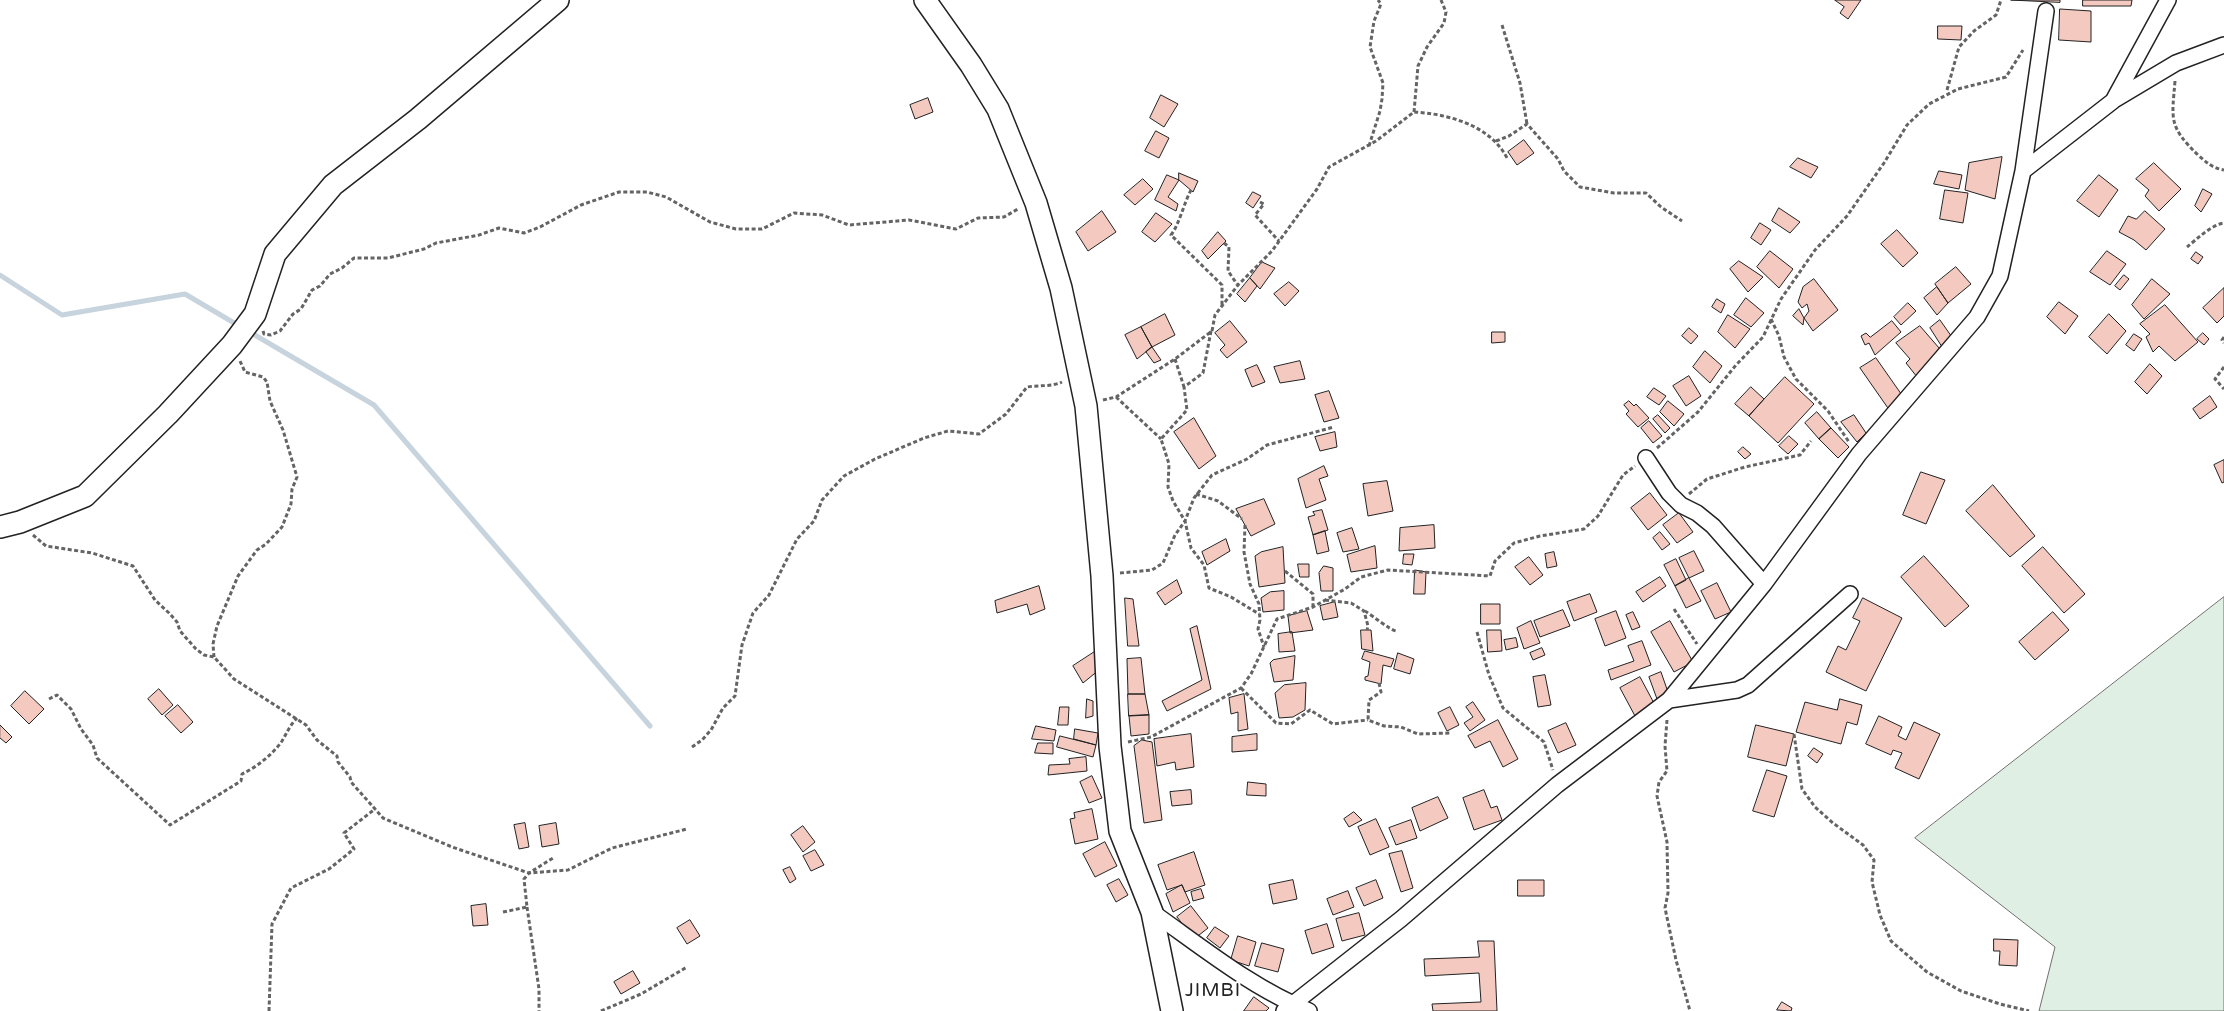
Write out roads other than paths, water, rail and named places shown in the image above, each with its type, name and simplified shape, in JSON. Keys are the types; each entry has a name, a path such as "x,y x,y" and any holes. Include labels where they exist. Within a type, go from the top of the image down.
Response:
{"main road":[{"path":"0,527 20,522 85,496 168,414 232,345 255,314 275,254 333,185 418,119 558,0"},
{"path":"925,0 971,64 998,109 1036,204 1061,288 1086,406 1102,576 1110,746 1120,831 1152,912 1172,1011"}],"street":[{"path":"2113,101 2168,0"},
{"path":"1288,1008 1401,919 1557,785 1669,700 1764,584 1859,454 1977,317 2000,276 2024,172 2046,11"},
{"path":"2024,172 2113,101 2176,63 2224,45"},
{"path":"1646,458 1669,493 1681,505 1697,513 1713,526 1764,584"},
{"path":"1669,700 1737,690 1748,685 1850,594"},
{"path":"1152,912 1288,1008 1309,1011"}],"waterway":[{"path":"0,275 62,315 185,294 241,327"},
{"path":"248,331 374,405 650,726"}],"district":[{"name":"JIMBI","path":"1213,991"}]}
